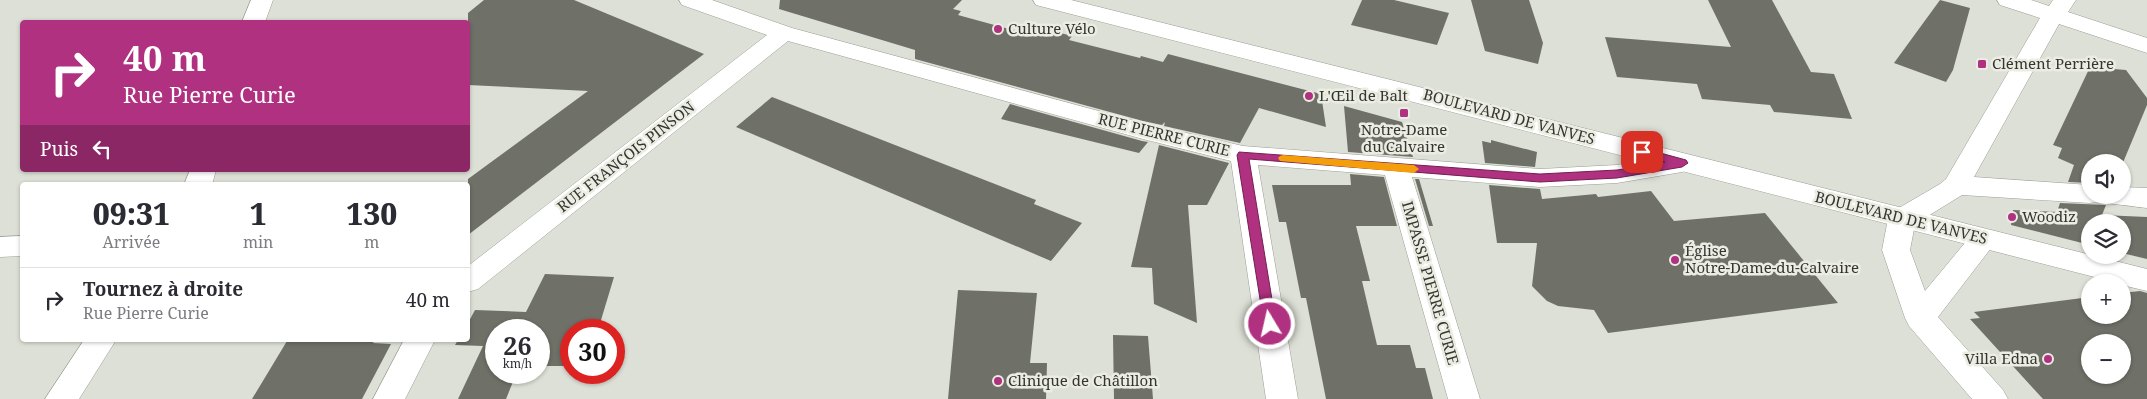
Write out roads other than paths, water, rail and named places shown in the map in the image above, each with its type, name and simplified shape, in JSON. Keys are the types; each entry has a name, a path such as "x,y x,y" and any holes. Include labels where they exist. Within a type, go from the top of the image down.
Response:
{"street":[{"path":"255,20 262,0"},
{"name":"RUE PIERRE CURIE","path":"690,0 784,33 1143,131 1243,155 1540,178 1617,174 1682,163"},
{"name":"BOULEVARD DE VANVES","path":"1044,0 1430,96 1682,163 2147,280"},
{"path":"2008,0 2059,7 2147,46"},
{"path":"1992,399 1920,318 1896,250 1902,219 1950,191 1956,185 2059,7"},
{"name":"RUE FRANÇOIS PINSON","path":"470,279 784,33"},
{"path":"1243,155 1282,399"},
{"name":"IMPASSE PIERRE CURIE","path":"1396,168 1464,399"},
{"path":"1956,185 2081,193"},
{"path":"2131,197 2147,198"},
{"path":"1920,318 1984,239"},
{"path":"0,247 20,246"},
{"path":"61,399 100,342"},
{"path":"389,399 419,342"}],"place":[{"name":"Culture Vélo","path":"998,29"},
{"name":"Clément Perrière","path":"1982,64"},
{"name":"L'Œil de Balt","path":"1309,96"},
{"name":"Notre-Dame du Calvaire","path":"1404,113"},
{"name":"Woodiz","path":"2012,217"},
{"name":"Église Notre-Dame-du-Calvaire","path":"1675,260"},
{"name":"Villa Edna","path":"2048,359"},
{"name":"Clinique de Châtillon","path":"998,381"}]}
